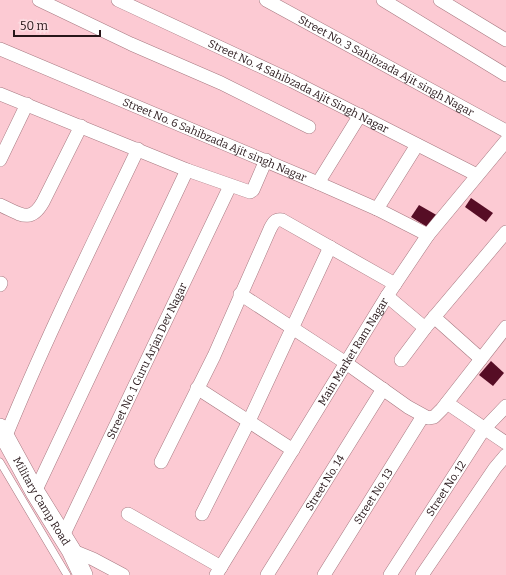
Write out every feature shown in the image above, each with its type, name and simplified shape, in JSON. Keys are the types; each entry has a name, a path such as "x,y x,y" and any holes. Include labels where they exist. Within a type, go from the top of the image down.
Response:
{"street":[{"path":"38,0 131,44 221,83 309,127"},
{"name":"Street No. 4 Sahibzada Ajit Singh Nagar","path":"118,0 142,5 477,175"},
{"name":"Street No. 3 Sahibzada Ajit singh Nagar","path":"266,0 506,131"},
{"path":"383,0 506,75"},
{"path":"440,0 506,40"},
{"name":"Street No. 6 Sahibzada Ajit singh Nagar","path":"0,49 266,160 377,209 428,235"},
{"path":"0,94 187,170 230,186 252,192 266,160"},
{"path":"0,160 27,104"},
{"path":"318,183 360,115"},
{"path":"0,205 26,216 34,214 43,202 81,126"},
{"name":"Main Market Ram Nagar","path":"219,571 395,284 428,235 506,141"},
{"path":"377,209 417,145"},
{"path":"3,433 24,392 75,280 138,149"},
{"path":"35,492 187,170"},
{"name":"Street No. 1 Guru Arjan Dev Nagar","path":"67,543 230,186"},
{"path":"161,462 214,356 240,294 275,221 278,219 282,220 395,284"},
{"path":"401,360 424,328 506,232"},
{"path":"202,514 249,421 330,247"},
{"path":"240,294 346,362 383,389 428,418 434,417 442,409 506,327"},
{"path":"387,296 424,328"},
{"path":"434,317 481,359"},
{"path":"197,388 293,450"},
{"name":"Street No. 14","path":"267,575 383,389"},
{"path":"447,403 506,443"},
{"name":"Street No. 12","path":"390,575 484,429 506,406"},
{"name":"Street No. 13","path":"324,575 423,416"},
{"name":"Military Camp Road","path":"3,433 35,492 67,543 83,575"},
{"path":"422,575 491,474 506,455"},
{"path":"128,514 219,571"},
{"path":"67,543 123,575"}],"lane":[{"path":"0,462 67,575"}],"building":[{"path":"471,198 493,213 486,222 465,207"},
{"path":"419,205 440,217 432,230 411,217"},
{"path":"491,361 504,373 493,386 479,375"}]}
